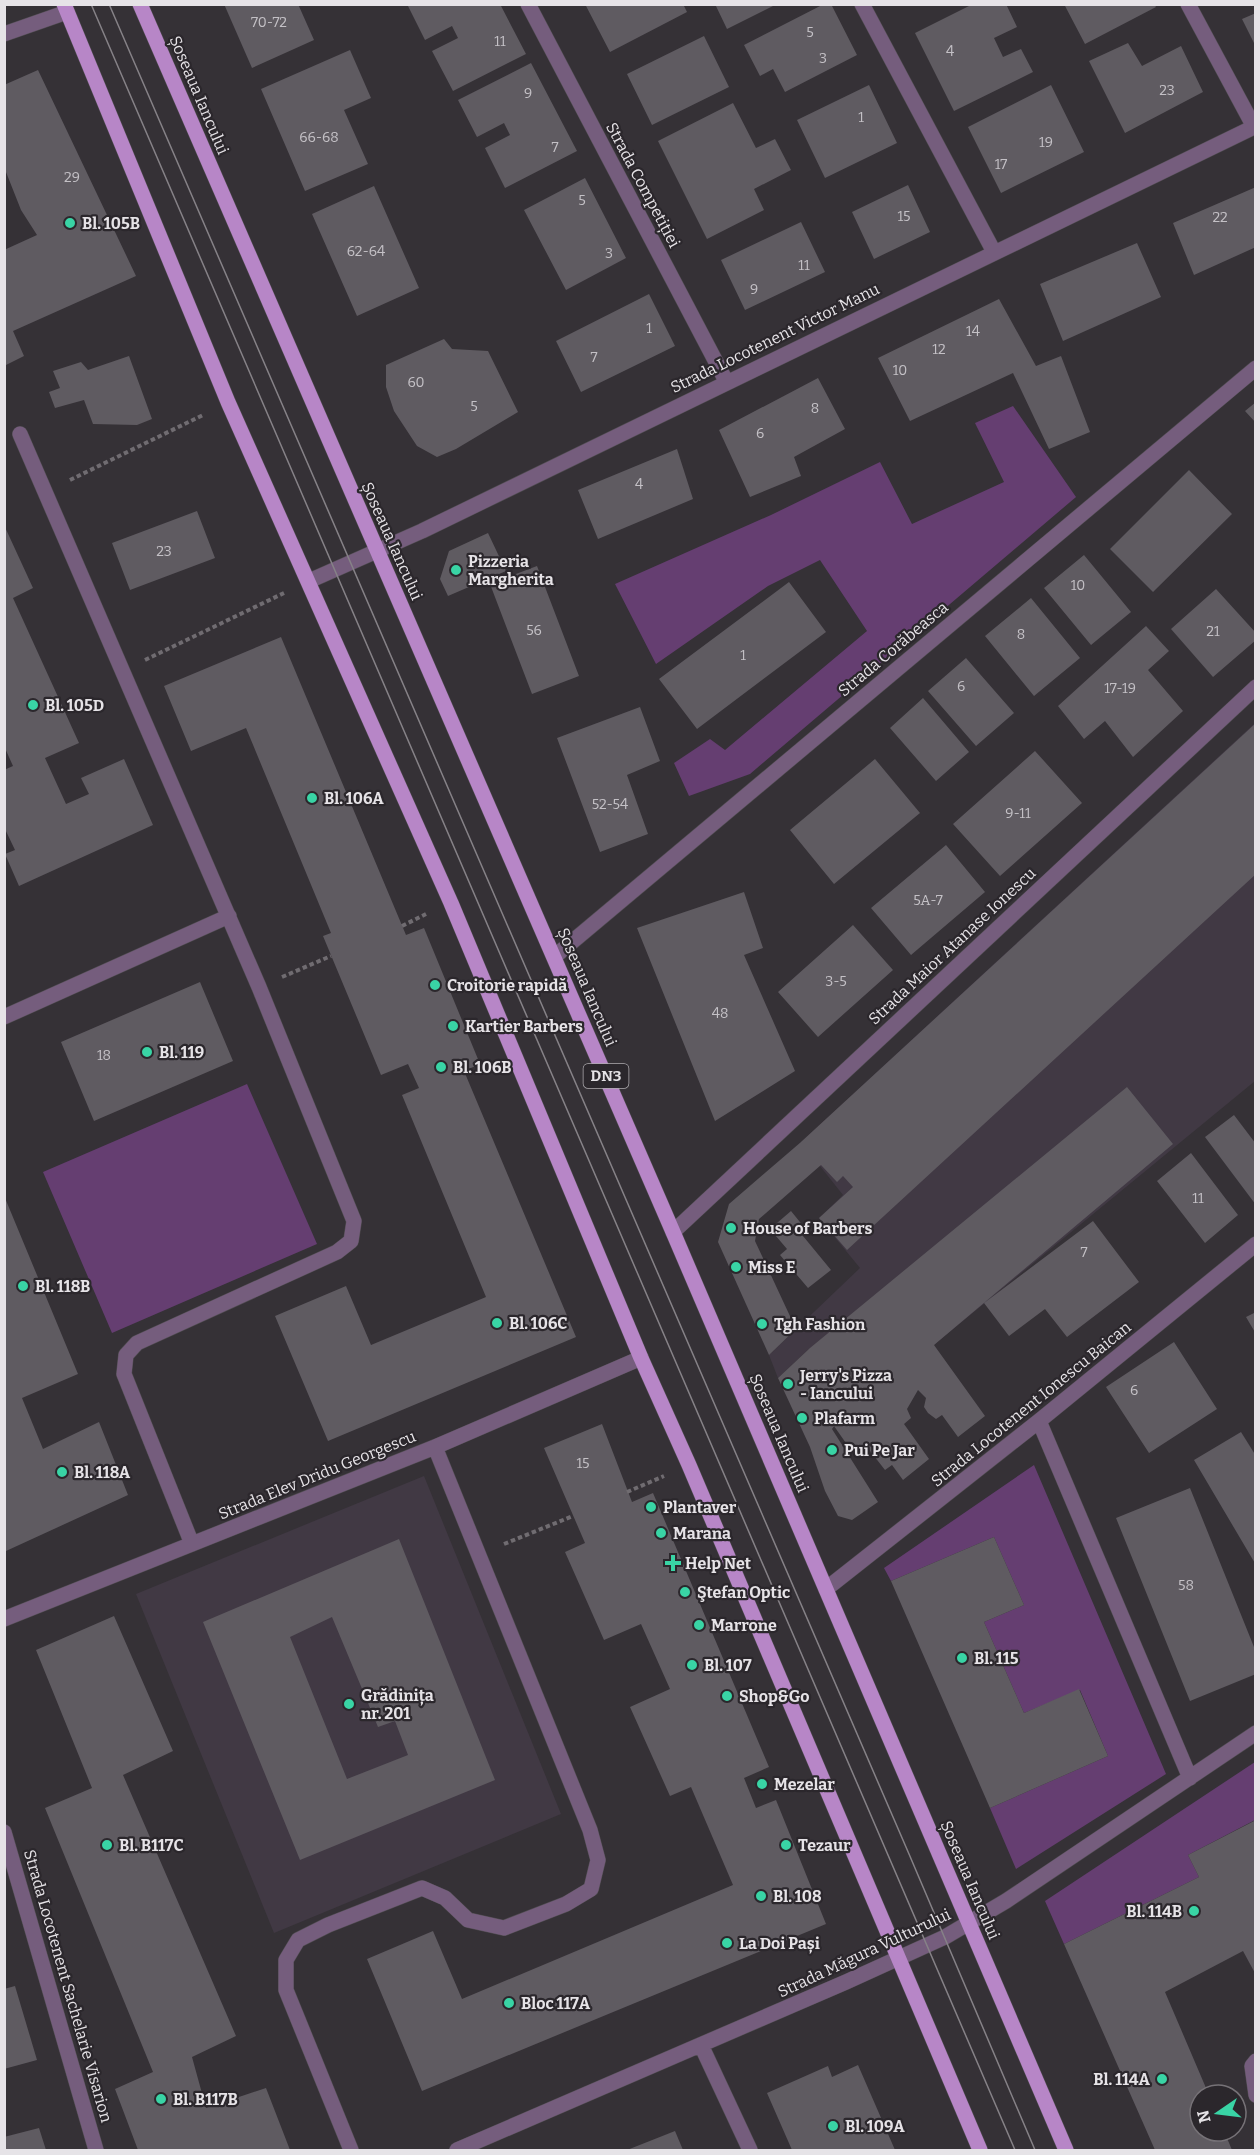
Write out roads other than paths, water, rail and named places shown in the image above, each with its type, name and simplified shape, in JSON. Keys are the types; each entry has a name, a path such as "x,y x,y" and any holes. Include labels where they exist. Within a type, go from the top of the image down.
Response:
{"main road":[{"name":"Șoseaua Iancului","path":"140,4 674,1232 1066,2151"},
{"path":"65,8 228,402 451,903 641,1358 689,1465 980,2151"}],"street":[{"name":"Strada Competiției","path":"528,4 726,381"},
{"path":"862,4 994,252"},
{"path":"1188,4 1255,126"},
{"path":"4,34 65,8"},
{"name":"Strada Locotenent Victor Manu","path":"309,581 378,550 1255,126"},
{"name":"Strada Corăbeasca","path":"554,957 1256,368"},
{"path":"21,434 229,916 354,1221 351,1240 337,1252 137,1343 126,1355 124,1374 192,1544"},
{"name":"Strada Maior Atanase Ionescu","path":"674,1232 1256,687"},
{"path":"4,1017 229,916"},
{"name":"Strada Locotenent Ionescu Baican","path":"826,1589 1039,1421 1256,1244"},
{"name":"Strada Elev Dridu Georgescu","path":"4,1619 435,1447 641,1358"},
{"path":"1039,1421 1190,1778"},
{"path":"351,2151 286,1990 286,1960 297,1940 328,1925 422,1888 445,1898 468,1920 504,1928 566,1904 591,1889 598,1860 590,1830 435,1447"},
{"name":"Strada Măgura Vulturului","path":"457,2151 899,1959 970,1923 1256,1733"},
{"name":"Strada Locotenent Sachelarie Visarion","path":"4,1832 96,2151"},
{"path":"701,2046 750,2151"},
{"path":"1256,2061 1252,2066 1256,2095"}],"tram line":[{"path":"91,4 1015,2150"},
{"path":"109,4 1035,2150"}],"place":[{"name":"Bl. 105B","path":"70,223"},
{"name":"Pizzeria Margherita","path":"456,570"},
{"name":"Bl. 105D","path":"33,705"},
{"name":"Bl. 106A","path":"312,798"},
{"name":"Croitorie rapidă","path":"435,985"},
{"name":"Kartier Barbers","path":"453,1026"},
{"name":"Bl. 119","path":"147,1052"},
{"name":"Bl. 106B","path":"441,1067"},
{"name":"House of Barbers","path":"731,1228"},
{"name":"Miss E","path":"736,1267"},
{"name":"Bl. 118B","path":"23,1286"},
{"name":"Bl. 106C","path":"497,1323"},
{"name":"Tgh Fashion","path":"762,1324"},
{"name":"Jerry's Pizza - Iancului","path":"788,1384"},
{"name":"Plafarm","path":"802,1418"},
{"name":"Pui Pe Jar","path":"832,1450"},
{"name":"Bl. 118A","path":"62,1472"},
{"name":"Plantaver","path":"651,1507"},
{"name":"Marana","path":"661,1533"},
{"name":"Help Net","path":"673,1563"},
{"name":"Ştefan Optic","path":"685,1592"},
{"name":"Marrone","path":"699,1625"},
{"name":"Bl. 115","path":"962,1658"},
{"name":"Bl. 107","path":"692,1665"},
{"name":"Shop&Go","path":"727,1696"},
{"name":"Grădinița nr. 201","path":"349,1704"},
{"name":"Mezelar","path":"762,1784"},
{"name":"Bl. B117C","path":"107,1845"},
{"name":"Tezaur","path":"786,1845"},
{"name":"Bl. 108","path":"761,1896"},
{"name":"Bl. 114B","path":"1194,1911"},
{"name":"La Doi Pași","path":"727,1943"},
{"name":"Bloc 117A","path":"509,2003"},
{"name":"Bl. 114A","path":"1162,2079"},
{"name":"Bl. B117B","path":"161,2099"},
{"name":"Bl. 109A","path":"833,2126"}]}
